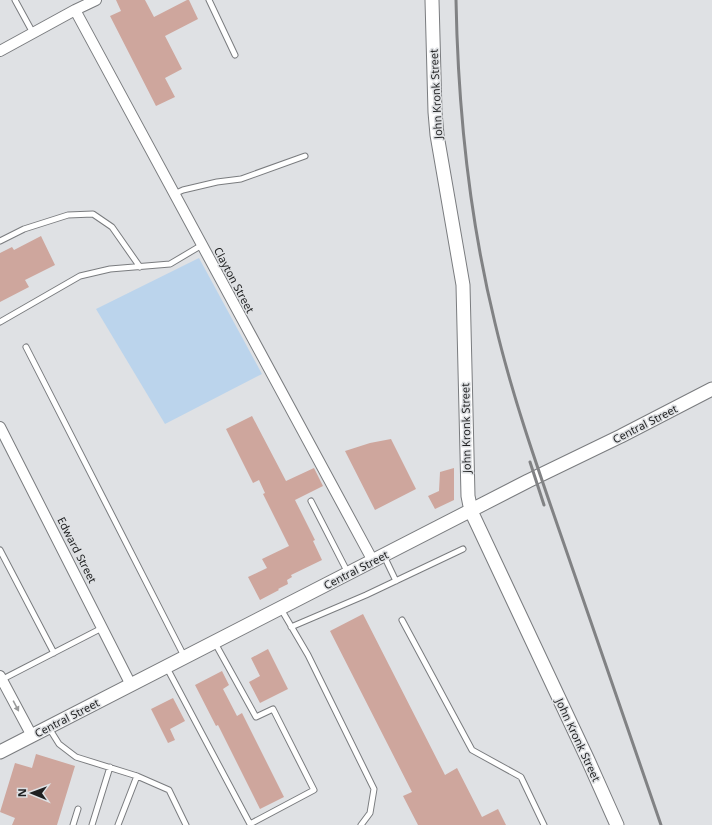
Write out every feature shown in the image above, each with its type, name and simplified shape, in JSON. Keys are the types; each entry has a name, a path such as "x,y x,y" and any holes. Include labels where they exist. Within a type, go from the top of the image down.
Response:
{"street":[{"path":"0,51 96,0"},
{"name":"John Kronk Street","path":"432,0 437,135 462,285 468,496 471,511 617,825"},
{"name":"Clayton Street","path":"75,10 202,245 378,558"},
{"name":"Central Street","path":"0,752 712,389"},
{"name":"Edward Street","path":"0,427 132,685"},
{"path":"1,679 32,736"}],"lane":[{"path":"15,0 33,33"},
{"path":"209,0 235,55"},
{"path":"174,194 183,190 217,182 241,179 305,156"},
{"path":"0,241 24,229 68,215 93,214 112,227 140,267"},
{"path":"0,322 80,276 110,269 170,264 202,245"},
{"path":"26,347 184,658"},
{"path":"311,502 348,574"},
{"path":"291,627 366,595 463,549"},
{"path":"0,550 54,653"},
{"path":"378,558 396,581"},
{"path":"281,608 308,655 374,789 370,813 361,825"},
{"path":"402,620 472,750 521,777 544,825"},
{"path":"1,679 103,628"},
{"path":"166,667 250,824 314,790 273,709 256,717 214,643"},
{"path":"48,728 59,744 76,757 137,776 169,790 186,825"},
{"path":"92,825 110,767"},
{"path":"118,825 137,776"},
{"path":"73,825 78,808"}],"shaded area":[{"path":"199,258 262,374 165,424 96,309"}],"building":[{"path":"116,0 145,0 154,17 189,0 198,19 165,36 182,69 165,78 175,97 156,106 110,16 121,11"},
{"path":"41,236 55,265 25,280 29,287 0,302 0,253 12,247 14,250"},
{"path":"252,416 286,481 314,468 323,486 295,500 315,540 313,541 322,560 291,575 292,577 287,580 288,584 260,600 248,577 267,568 262,559 289,546 263,494 265,493 259,480 253,483 226,429"},
{"path":"391,439 416,489 375,510 345,451 370,443"},
{"path":"454,468 454,500 435,509 428,496 439,491 440,472"},
{"path":"363,614 445,775 457,768 482,817 498,809 506,825 418,825 403,796 412,792 330,631"},
{"path":"268,649 288,689 260,703 249,682 260,676 251,658"},
{"path":"222,671 229,685 223,689 237,716 242,713 284,797 260,809 218,725 216,726 195,685"},
{"path":"173,698 185,721 170,729 175,740 168,743 151,709"},
{"path":"36,754 75,766 57,825 12,825 15,818 0,812 15,763 32,768"}],"railway":[{"path":"456,0 459,82 466,163 478,243 495,323 512,386 532,449 661,825"},
{"path":"530,462 544,505"}]}
